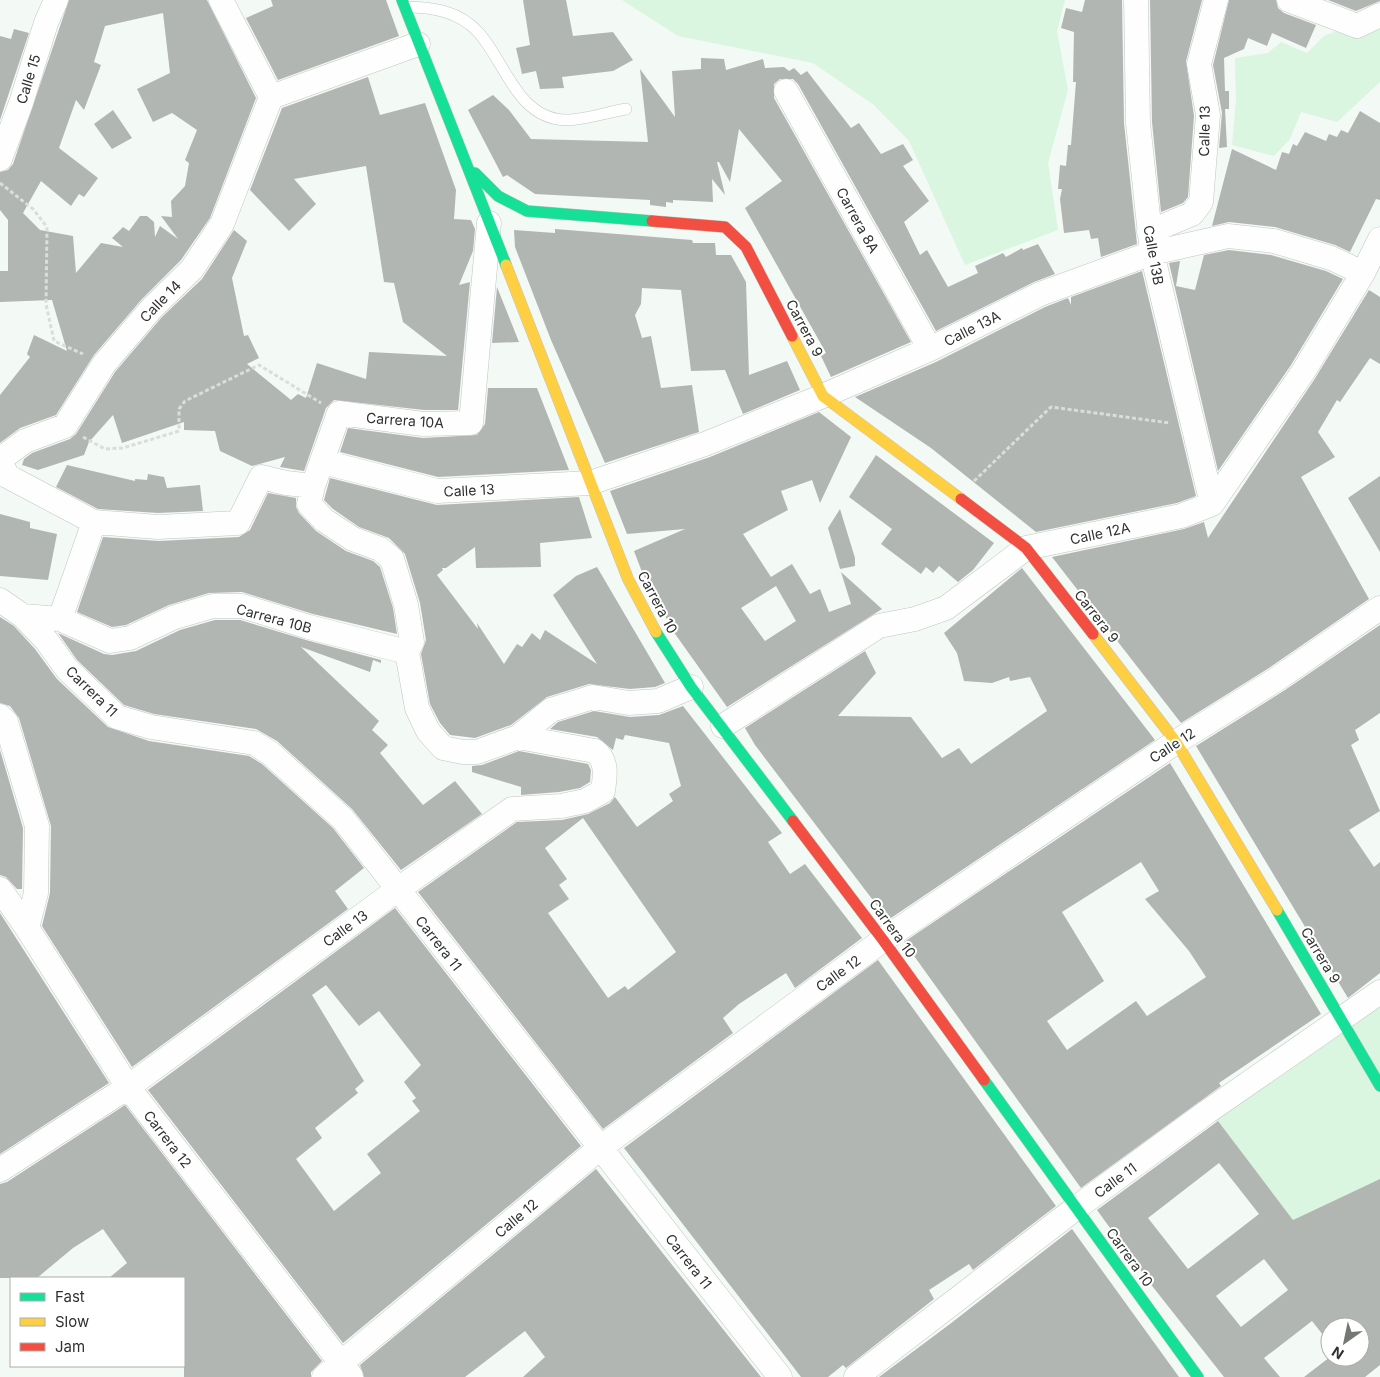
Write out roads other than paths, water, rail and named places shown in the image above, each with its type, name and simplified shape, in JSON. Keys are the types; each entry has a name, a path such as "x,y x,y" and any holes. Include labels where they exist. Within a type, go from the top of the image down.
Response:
{"street":[{"name":"Calle 15","path":"0,159 21,103 46,23 56,0"},
{"path":"221,0 271,97 418,44"},
{"name":"Calle 13B","path":"1136,0 1138,123 1150,242 1212,504"},
{"name":"Calle 13","path":"1150,242 1192,214 1201,202 1208,115 1199,64 1216,0"},
{"path":"1289,0 1357,26 1380,15"},
{"name":"Carrera 10","path":"402,3 628,580 660,638 691,687 723,726 883,940 1198,1377"},
{"name":"Carrera 8A","path":"786,91 930,349"},
{"name":"Calle 14","path":"94,522 7,476 2,464 4,456 25,441 65,426 104,364 152,308 192,269 222,224 271,97"},
{"name":"Carrera 9","path":"463,158 487,188 502,200 527,211 725,227 746,247 823,396 1026,548 1176,742 1343,1020 1380,1086"},
{"name":"Carrera 10A","path":"323,462 339,413 423,424 471,423 489,223"},
{"name":"Calle 13A","path":"590,483 705,444 823,396 930,349 1150,242 1228,236 1274,242 1331,258 1363,273"},
{"path":"1212,504 1302,372 1363,273 1380,239"},
{"path":"323,462 312,486 309,504 324,520 353,539 380,549 392,559 406,605 412,642 408,652 417,708 428,731 442,748 463,752 477,752 518,737 551,710 593,697 629,703 658,701 691,687"},
{"name":"Calle 13","path":"323,462 437,491 590,483"},
{"path":"23,616 60,619 94,522 158,528 238,523 261,477 286,483 312,486"},
{"name":"Calle 12A","path":"723,726 879,626 915,619 946,608 1026,548 1182,516 1212,504"},
{"name":"Carrera 11","path":"0,600 23,616 46,640 67,668 117,718 151,726 254,743 270,753 343,819 780,1377"},
{"name":"Carrera 10B","path":"60,619 110,641 130,638 175,617 212,606 242,606 309,627 408,652"},
{"name":"Calle 12","path":"339,1373 600,1148 883,940 1176,742 1277,679 1380,608"},
{"path":"0,716 6,722 37,826 36,893 27,928"},
{"name":"Calle 13","path":"0,1170 128,1087 397,890 512,809 561,806 585,801 604,791 605,768 602,756 595,751 518,737"},
{"name":"Carrera 12","path":"0,889 27,928 128,1087 339,1373"},
{"name":"Calle 11","path":"856,1377 1076,1208 1207,1112 1343,1020 1380,992"}],"lane":[{"path":"402,3 430,7 456,16 477,31 494,52 517,92 539,113 565,120 626,109"}]}
